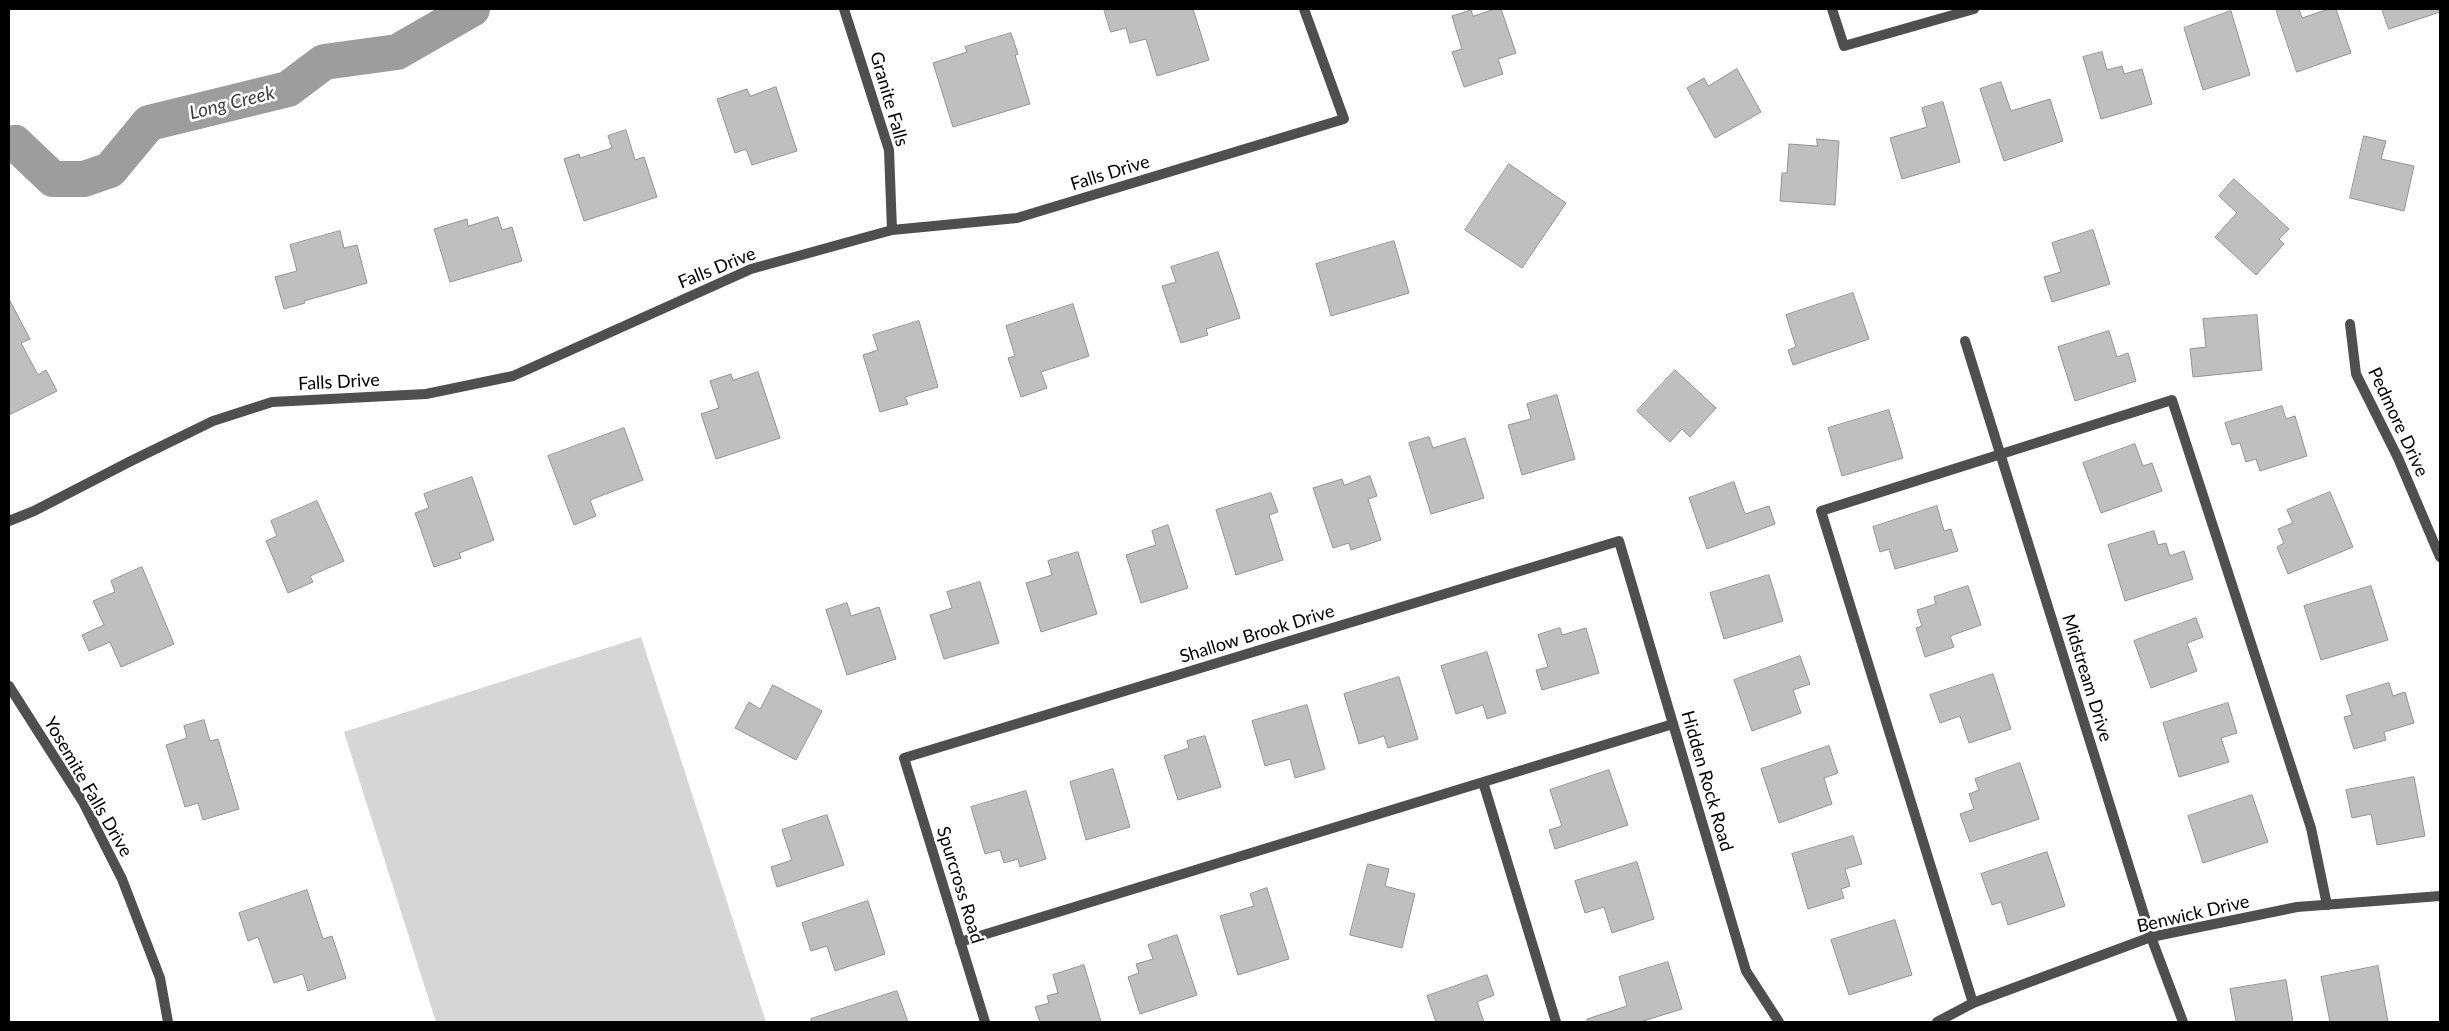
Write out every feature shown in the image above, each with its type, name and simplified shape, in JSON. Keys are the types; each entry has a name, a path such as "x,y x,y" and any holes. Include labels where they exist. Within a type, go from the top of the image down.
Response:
{"street":[{"name":"Granite Falls","path":"844,9 889,150 892,230"},
{"name":"Falls Drive","path":"9,521 34,511 131,460 213,421 272,402 426,394 513,376 751,269 892,230 1017,218 1344,119 1304,9"},
{"path":"1832,9 1844,46 1974,9"},
{"name":"Pedmore Drive","path":"2350,324 2356,374 2398,458 2440,557"},
{"name":"Midstream Drive","path":"1965,341 2151,937 2183,1022"},
{"path":"1973,1003 1821,511 2172,400 2311,828 2327,905"},
{"name":"Hidden Rock Road","path":"1619,541 1746,971 1780,1022"},
{"name":"Shallow Brook Drive","path":"904,758 1619,541"},
{"name":"Yosemite Falls Drive","path":"9,686 83,802 122,879 160,978 168,1022"},
{"path":"960,942 1673,724"},
{"name":"Spurcross Road","path":"904,758 985,1022"},
{"path":"1483,782 1556,1022"},
{"name":"Benwick Drive","path":"1937,1022 1973,1003 2151,937 2296,907 2440,896"}],"shaded area":[{"path":"641,637 766,1022 436,1022 344,732"}],"building":[{"path":"1104,9 1193,9 1209,60 1157,76 1146,39 1130,43 1126,28 1111,32"},
{"path":"1501,9 1516,53 1498,59 1503,74 1464,87 1452,52 1462,49 1452,16 1471,10 1473,16"},
{"path":"2276,9 2299,9 2302,18 2329,9 2336,9 2351,53 2297,72"},
{"path":"2382,9 2440,9 2440,12 2389,29"},
{"path":"2231,11 2250,75 2203,90 2184,28"},
{"path":"1011,33 1018,54 1015,55 1030,104 953,127 933,63 967,52 965,47"},
{"path":"2102,52 2107,70 2122,66 2124,74 2142,69 2152,104 2101,119 2083,57"},
{"path":"1737,69 1761,112 1715,138 1687,88 1704,78 1708,86"},
{"path":"2001,82 2011,111 2050,99 2063,141 2004,161 1980,89"},
{"path":"776,87 797,151 752,165 746,149 735,153 717,99 747,89 750,96"},
{"path":"1943,102 1960,162 1902,179 1890,138 1927,127 1922,108"},
{"path":"626,130 635,160 644,157 657,197 584,221 564,159 579,154 580,158 612,148 608,136"},
{"path":"2364,136 2386,141 2381,159 2414,166 2404,211 2350,198"},
{"path":"1817,139 1839,141 1835,205 1780,201 1782,173 1787,173 1789,144 1817,146"},
{"path":"1509,164 1566,203 1522,268 1465,230"},
{"path":"2234,179 2289,229 2279,239 2284,244 2256,275 2215,237 2237,213 2219,196"},
{"path":"498,217 502,230 512,227 522,261 450,282 434,229 467,219 468,226"},
{"path":"2093,230 2110,284 2052,302 2044,277 2061,272 2052,243"},
{"path":"340,231 344,248 357,245 367,283 304,301 305,303 284,309 275,277 297,271 290,245"},
{"path":"1394,241 1409,293 1331,316 1316,264"},
{"path":"1218,252 1240,318 1206,329 1208,335 1181,343 1162,286 1176,282 1171,267"},
{"path":"1853,293 1869,339 1793,365 1788,350 1796,347 1786,315"},
{"path":"9,299 30,339 21,343 38,375 46,370 57,391 9,415"},
{"path":"1073,304 1089,356 1041,372 1047,388 1021,397 1008,358 1015,356 1006,326"},
{"path":"2257,315 2262,370 2193,377 2190,349 2206,347 2203,319"},
{"path":"919,321 938,387 905,397 908,404 880,412 863,355 878,350 873,335"},
{"path":"2109,331 2117,357 2128,353 2136,381 2075,401 2058,347"},
{"path":"1675,370 1716,408 1690,437 1682,429 1670,442 1637,411"},
{"path":"758,372 780,438 716,459 701,414 719,408 710,381 731,374 733,380"},
{"path":"1557,395 1575,459 1522,475 1508,425 1531,419 1527,404"},
{"path":"2282,406 2286,419 2295,416 2307,456 2260,471 2256,459 2246,462 2240,443 2232,445 2225,423"},
{"path":"1889,410 1903,458 1842,476 1828,428"},
{"path":"624,428 643,480 590,500 596,516 574,525 548,456"},
{"path":"1429,437 1433,448 1465,438 1484,498 1431,514 1409,443"},
{"path":"2135,444 2143,466 2152,463 2162,491 2101,513 2083,463"},
{"path":"1370,476 1377,496 1368,499 1381,540 1351,550 1349,543 1333,548 1313,488 1342,479 1344,485"},
{"path":"472,477 494,540 459,553 461,558 434,567 415,513 429,508 424,494"},
{"path":"1734,482 1745,514 1769,506 1775,524 1707,549 1689,498"},
{"path":"2330,492 2353,547 2288,574 2277,547 2284,543 2278,529 2293,523 2287,510"},
{"path":"1271,493 1278,512 1269,515 1283,560 1236,575 1216,510"},
{"path":"317,501 344,561 310,576 313,582 288,593 266,541 277,536 271,521"},
{"path":"1937,506 1944,531 1951,529 1958,551 1895,569 1889,549 1880,552 1873,527"},
{"path":"1168,525 1188,588 1141,603 1126,555 1156,545 1152,531"},
{"path":"2154,531 2158,545 2166,543 2170,556 2184,551 2193,579 2125,601 2108,545"},
{"path":"1078,552 1097,614 1041,632 1026,583 1052,575 1048,561"},
{"path":"142,567 174,644 121,667 110,642 89,651 82,635 104,625 93,601 115,592 111,581"},
{"path":"1769,575 1783,621 1724,639 1710,593"},
{"path":"980,582 999,643 944,659 930,615 952,608 947,592"},
{"path":"1968,586 1981,625 1950,636 1954,647 1925,657 1916,628 1922,626 1917,610 1936,604 1934,597"},
{"path":"2371,586 2388,640 2321,660 2304,606"},
{"path":"847,603 851,616 879,607 896,659 847,675 826,610"},
{"path":"2196,618 2203,637 2187,643 2197,671 2151,688 2134,641"},
{"path":"1560,628 1562,635 1586,628 1599,673 1542,690 1536,670 1548,667 1538,635"},
{"path":"1487,652 1506,713 1487,719 1483,705 1456,714 1441,666"},
{"path":"1800,656 1810,684 1793,690 1801,713 1752,731 1734,680"},
{"path":"1993,674 2011,729 1969,743 1960,716 1940,723 1930,695"},
{"path":"1399,677 1418,739 1388,748 1384,736 1359,744 1344,694"},
{"path":"2389,683 2393,696 2405,692 2414,723 2384,732 2386,740 2354,749 2344,717 2352,715 2346,696"},
{"path":"773,685 822,711 796,760 735,728 749,702 760,709"},
{"path":"2228,703 2237,733 2221,738 2229,762 2179,777 2163,723"},
{"path":"1307,705 1325,769 1295,778 1290,759 1265,766 1252,721"},
{"path":"204,720 210,741 218,739 239,809 203,820 198,803 185,807 166,745 187,738 184,726"},
{"path":"1205,736 1221,787 1178,800 1164,756 1189,748 1187,741"},
{"path":"1829,746 1838,773 1824,778 1832,804 1779,823 1761,769"},
{"path":"2020,763 2039,819 1970,842 1960,814 1974,809 1969,794 1979,790 1975,779"},
{"path":"1113,769 1130,827 1086,840 1070,782"},
{"path":"1609,770 1628,825 1555,849 1549,830 1562,826 1550,790"},
{"path":"2414,777 2425,836 2377,845 2371,814 2352,818 2346,790"},
{"path":"1026,791 1046,859 1020,867 1018,859 1004,863 1000,850 985,854 971,807"},
{"path":"2252,795 2268,842 2203,863 2188,816"},
{"path":"827,815 844,865 777,887 771,867 792,860 782,830"},
{"path":"1853,836 1862,864 1845,869 1850,886 1841,889 1844,898 1808,909 1792,854"},
{"path":"2047,852 2065,906 2008,925 2001,902 1992,905 1981,874"},
{"path":"1637,862 1654,919 1612,933 1604,907 1585,913 1575,881"},
{"path":"1368,864 1389,869 1385,886 1415,894 1402,948 1350,935"},
{"path":"1267,888 1289,959 1238,975 1220,916 1254,906 1250,894"},
{"path":"307,890 323,939 332,936 346,978 308,991 303,974 274,983 258,937 248,941 239,913"},
{"path":"868,901 885,954 835,971 827,946 811,951 802,923"},
{"path":"1895,920 1912,975 1849,995 1831,940"},
{"path":"1177,935 1197,995 1140,1014 1128,977 1139,973 1136,964 1153,959 1148,945"},
{"path":"1668,962 1682,1009 1640,1022 1587,1022 1587,1019 1627,1006 1619,977"},
{"path":"1084,965 1101,1022 1040,1022 1035,1007 1049,1003 1047,996 1058,993 1053,975"},
{"path":"2378,966 2388,1022 2330,1022 2321,977"},
{"path":"1487,975 1494,995 1477,1002 1484,1022 1436,1022 1427,996"},
{"path":"2286,980 2293,1022 2236,1022 2230,989"},
{"path":"897,991 908,1022 812,1022 811,1019"}],"waterway":[{"name":"Long Creek","path":"9,145 15,143 53,179 84,179 110,170 149,123 288,89 324,62 397,52 472,9"}]}
